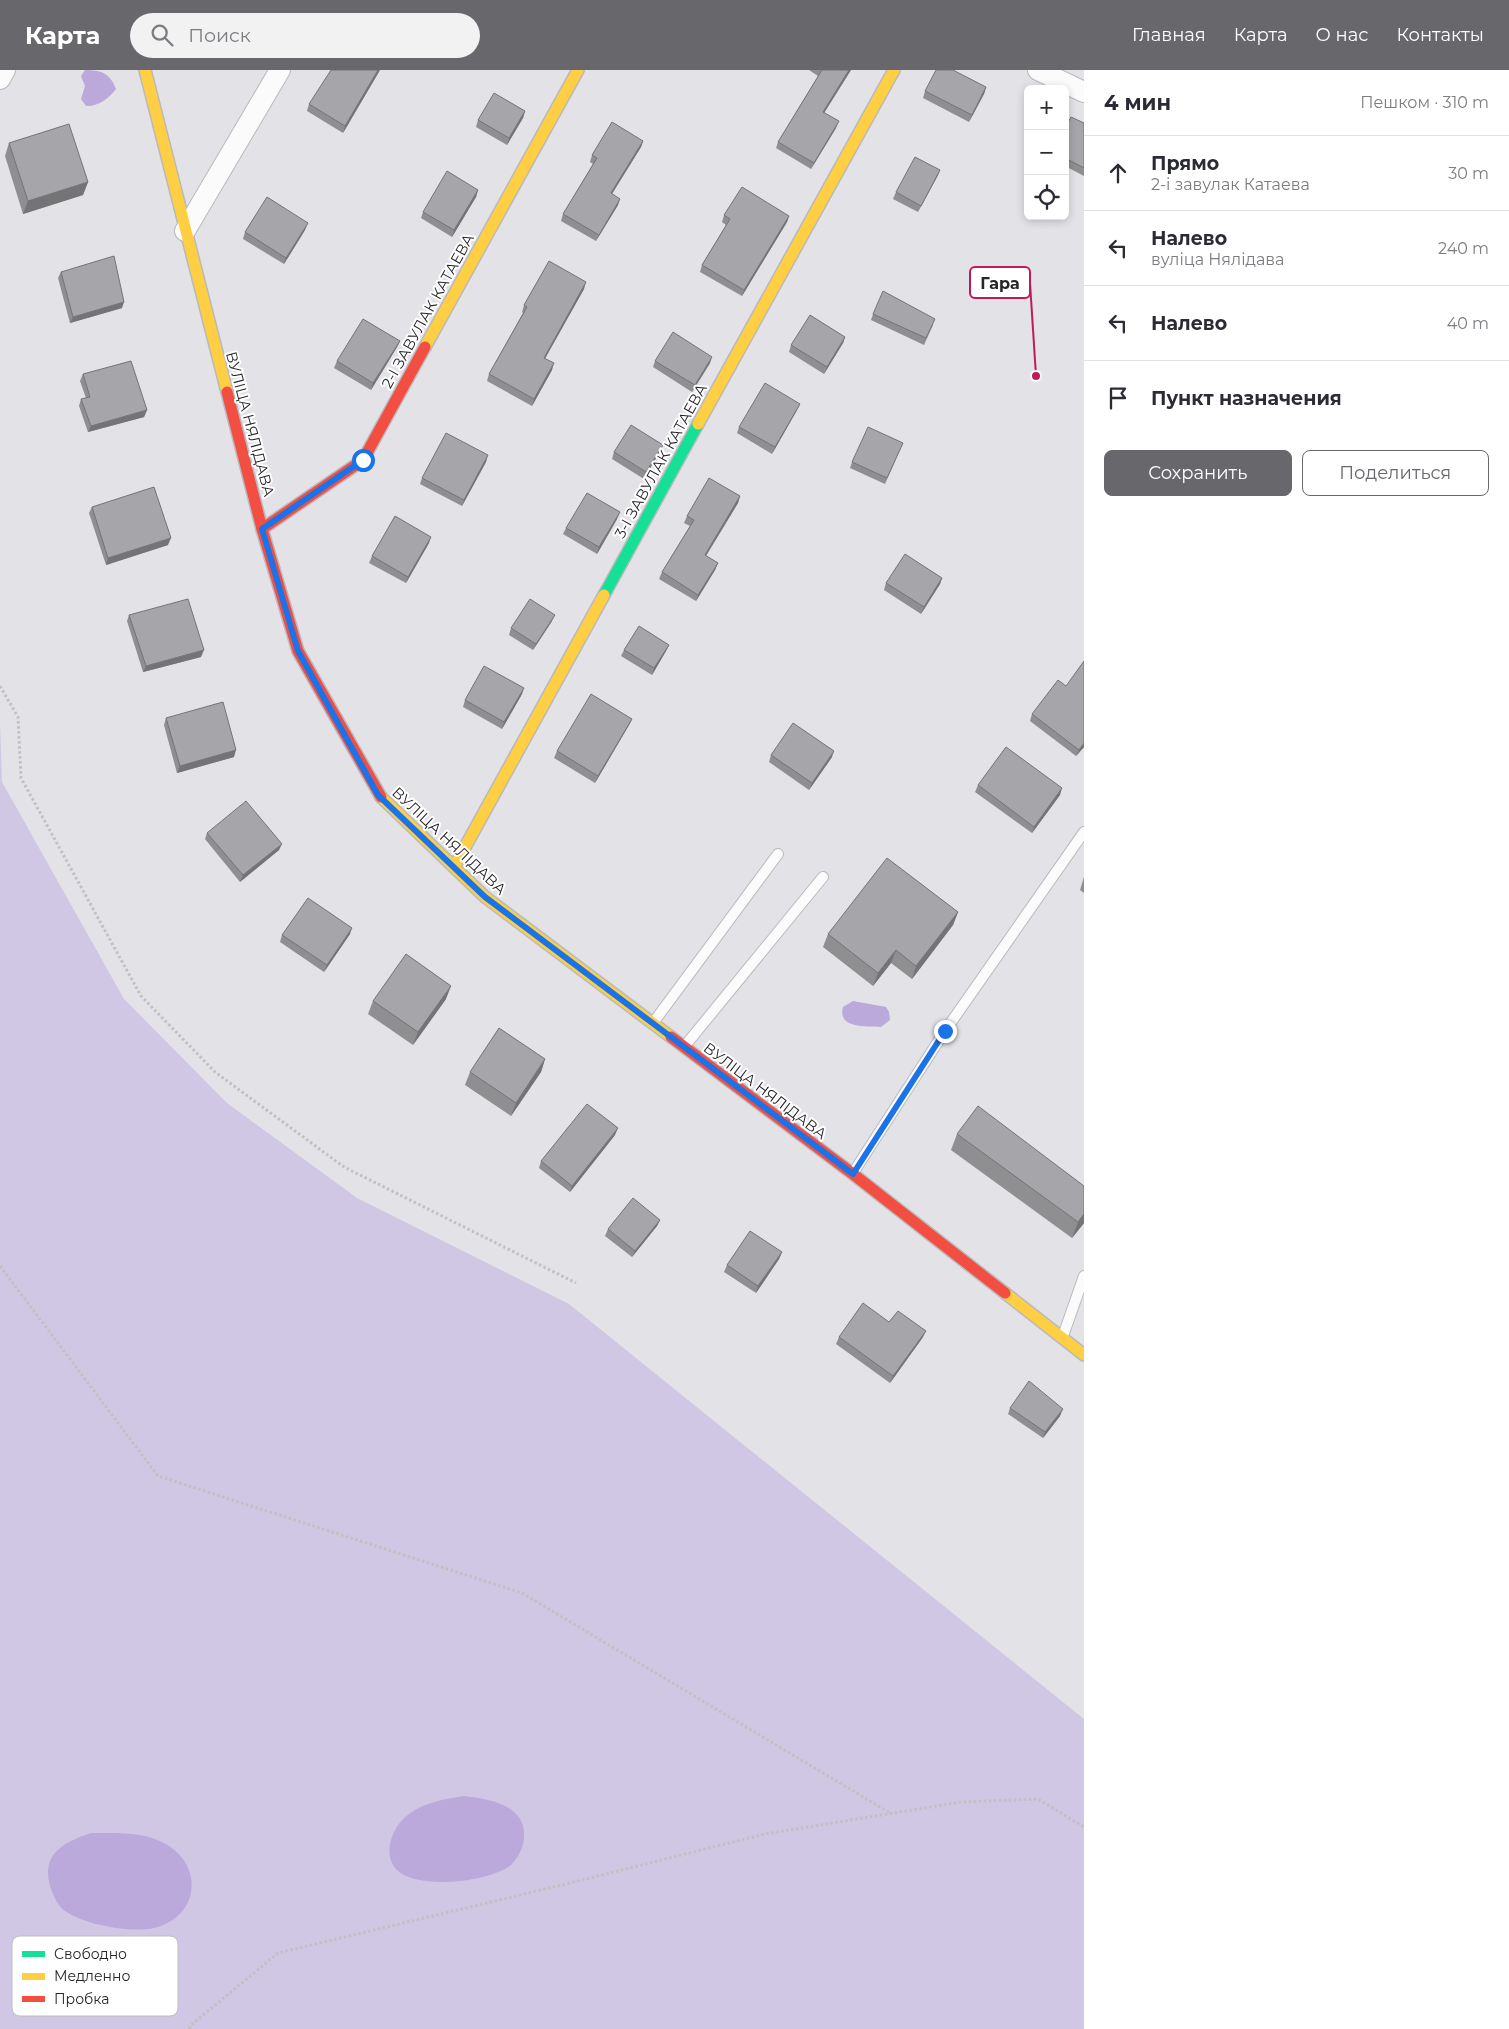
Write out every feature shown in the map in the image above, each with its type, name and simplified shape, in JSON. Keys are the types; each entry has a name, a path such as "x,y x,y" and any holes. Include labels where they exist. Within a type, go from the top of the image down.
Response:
{"street":[{"path":"0,78 5,70"},
{"name":"ВУЛІЦА НЯЛІДАВА","path":"145,70 262,529 298,651 378,795 485,897 853,1174 1084,1355"},
{"path":"185,231 280,70"},
{"name":"2-І ЗАВУЛАК КАТАЕВА","path":"262,529 363,460 578,70"},
{"name":"3-І ЗАВУЛАК КАТАЕВА","path":"454,867 894,70"},
{"path":"1038,70 1084,92"}],"lane":[{"path":"853,1174 945,1031 1084,832"},
{"path":"652,1024 778,854"},
{"path":"684,1048 823,877"},
{"path":"1062,1339 1084,1276"}],"path":[{"path":"0,686 18,717 21,778 141,996 215,1072 344,1167 576,1284"},
{"path":"0,1266 158,1476 522,1592 890,1813"},
{"path":"190,2029 190,2026 278,1953 556,1887 765,1834 961,1802 1038,1798 1084,1827"}],"shaded area":[{"path":"85,70 100,72 108,76 116,89 107,99 95,105 86,106 81,99 85,86 81,76"},
{"path":"0,723 2,782 124,999 227,1103 357,1198 569,1304 1084,1719 1084,2029 0,2029"},
{"path":"853,1001 886,1007 890,1020 881,1027 849,1023 842,1014 843,1007"},
{"path":"464,1796 495,1802 513,1811 519,1818 523,1827 524,1838 520,1853 511,1865 487,1876 453,1882 419,1880 406,1876 396,1869 391,1859 390,1848 391,1840 402,1820 410,1813 430,1803"},
{"path":"91,1833 141,1835 160,1841 180,1856 188,1868 191,1892 187,1904 180,1914 168,1923 154,1928 121,1929 96,1924 65,1911 56,1901 51,1889 48,1877 51,1859 63,1846"}],"building":[{"path":"331,70 378,70 345,126 309,104"},
{"path":"822,70 849,70 823,112 839,121 814,163 778,142"},
{"path":"936,70 953,70 986,87 972,115 925,91"},
{"path":"494,93 525,111 509,138 478,120"},
{"path":"1071,117 1084,123 1084,168 1069,160 1069,121"},
{"path":"612,122 643,141 611,193 620,199 599,235 563,214 597,158 592,155"},
{"path":"69,124 88,182 28,201 9,143"},
{"path":"915,157 940,170 921,206 896,192"},
{"path":"447,171 478,190 454,230 423,212"},
{"path":"742,187 789,216 744,290 702,265 730,219 724,215"},
{"path":"267,197 308,223 286,258 245,232"},
{"path":"114,256 124,302 73,317 61,272"},
{"path":"549,261 586,282 544,358 554,363 534,399 489,374 527,307 524,305"},
{"path":"883,291 935,319 926,338 873,314"},
{"path":"810,315 845,337 827,367 791,345"},
{"path":"363,319 400,341 373,383 337,361"},
{"path":"673,332 712,357 695,385 655,361"},
{"path":"131,361 147,410 91,426 81,399 90,397 83,374"},
{"path":"765,383 800,404 775,447 739,427"},
{"path":"631,425 663,445 646,472 614,452"},
{"path":"868,427 903,443 887,478 852,462"},
{"path":"446,433 488,455 464,500 422,478"},
{"path":"709,478 740,496 705,555 718,563 698,595 662,572 694,520 687,516"},
{"path":"154,487 171,538 108,558 92,507"},
{"path":"587,493 620,512 599,547 566,528"},
{"path":"395,516 431,537 408,577 372,556"},
{"path":"905,554 942,578 924,607 886,583"},
{"path":"188,599 204,650 146,666 129,615"},
{"path":"530,599 555,615 536,644 511,628"},
{"path":"639,626 669,645 654,668 624,650"},
{"path":"1084,661 1084,743 1079,750 1032,714 1058,680 1066,686"},
{"path":"484,666 524,688 504,722 465,700"},
{"path":"591,694 632,719 598,776 557,751"},
{"path":"223,702 236,750 180,766 166,718"},
{"path":"793,723 834,751 812,783 771,755"},
{"path":"1006,747 1062,788 1034,827 978,785"},
{"path":"246,801 282,844 243,875 207,833"},
{"path":"887,858 958,912 916,966 896,950 878,973 828,934"},
{"path":"308,898 352,928 327,965 282,935"},
{"path":"406,954 451,986 418,1032 373,1001"},
{"path":"499,1028 545,1059 516,1103 470,1072"},
{"path":"587,1104 618,1128 572,1186 541,1161"},
{"path":"978,1106 1084,1186 1084,1214 1078,1222 957,1134"},
{"path":"633,1198 660,1220 635,1251 608,1229"},
{"path":"750,1231 782,1252 758,1286 727,1265"},
{"path":"863,1303 889,1322 898,1311 926,1331 893,1376 839,1337"},
{"path":"1029,1381 1063,1409 1045,1432 1010,1408"}],"traffic: fast":[{"path":"604,595 698,424"}],"traffic: slow":[{"path":"145,70 227,392"},
{"path":"425,347 578,70"},
{"path":"698,424 894,70"},
{"path":"454,867 604,595"},
{"path":"381,797 485,897 671,1037"},
{"path":"1005,1293 1084,1355"}],"traffic: jam":[{"path":"262,529 363,460 425,347"},
{"path":"227,392 262,529 298,651 381,797"},
{"path":"671,1037 853,1174 1005,1293"}],"place":[{"name":"Гара","path":"1036,376"}],"route":[{"path":"363,460 262,529 298,651 378,795 485,897 853,1174 945,1031"}]}
